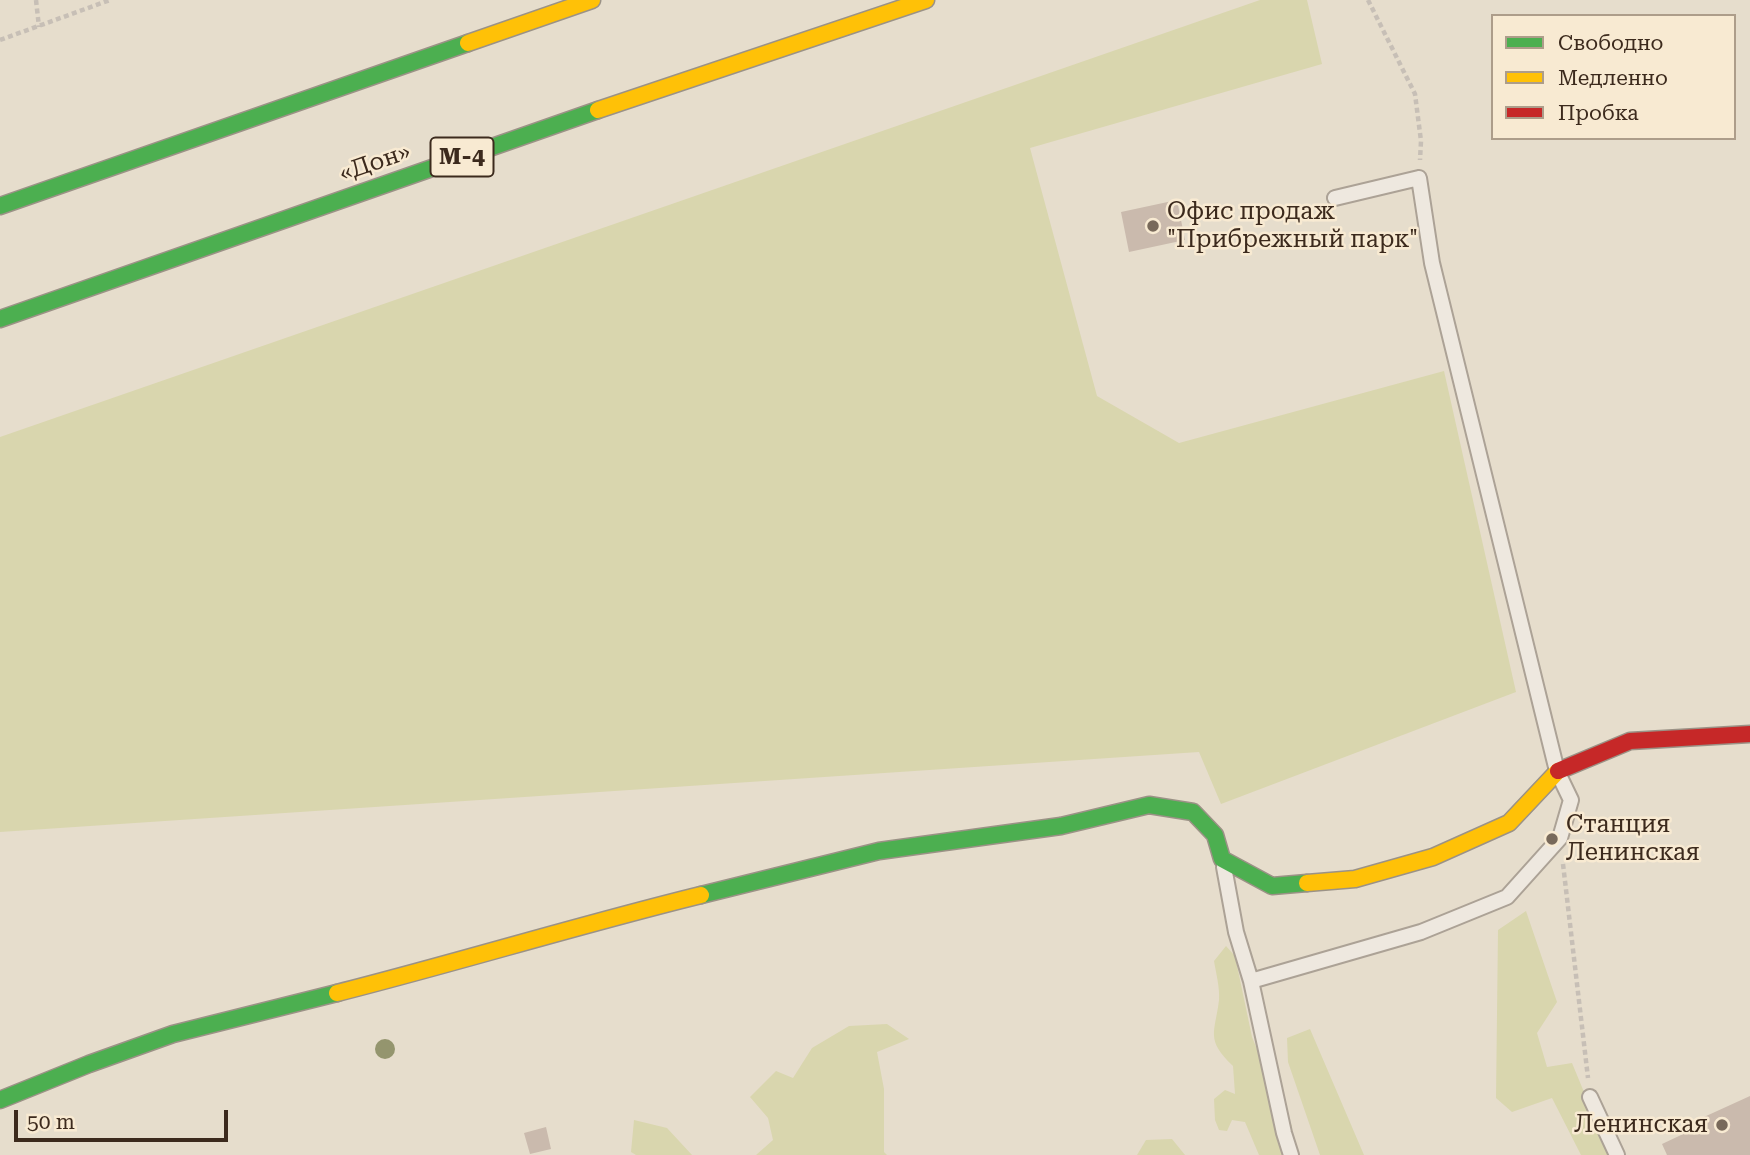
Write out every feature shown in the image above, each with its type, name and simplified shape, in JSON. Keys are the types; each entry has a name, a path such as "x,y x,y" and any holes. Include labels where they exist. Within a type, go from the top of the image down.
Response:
{"main road":[{"path":"0,206 592,0"},
{"name":"«Дон»","path":"0,319 701,74 926,0"},
{"path":"0,1100 173,1034 431,969 615,916 879,851 1061,827 1149,805 1193,812 1215,835 1222,859 1272,886 1355,879 1433,857 1509,823 1557,771 1630,741 1750,734"}],"lane":[{"path":"1251,981 1421,932 1507,897 1560,838 1571,800 1557,771 1432,263 1419,178 1335,198"},
{"path":"1222,859 1236,932 1251,981 1291,1155"},
{"path":"1590,1097 1616,1155"}],"path":[{"path":"36,0 38,27"},
{"path":"0,40 110,0"},
{"path":"1368,0 1415,94 1422,141 1419,178"},
{"path":"1560,838 1590,1097"}],"shaded area":[{"path":"1260,0 1307,0 1322,64 1030,148 1097,396 1179,443 1444,371 1516,692 1221,804 1199,752 0,832 0,437"},
{"path":"1526,911 1557,1002 1537,1033 1547,1067 1572,1063 1610,1155 1581,1155 1552,1098 1512,1112 1496,1098 1498,930"},
{"path":"1226,946 1235,956 1252,1037 1292,1126 1293,1148 1289,1155 1259,1155 1245,1122 1232,1120 1227,1131 1219,1130 1215,1120 1214,1099 1225,1090 1235,1094 1233,1066 1218,1049 1214,1035 1219,995 1214,961"},
{"path":"887,1024 909,1039 877,1052 884,1089 884,1152 887,1155 756,1155 773,1140 768,1118 750,1097 776,1071 793,1078 812,1048 849,1026"},
{"path":"1310,1029 1364,1155 1320,1155 1288,1062 1287,1038"},
{"path":"634,1120 667,1128 692,1155 636,1155 631,1152"},
{"path":"1172,1139 1185,1155 1137,1155 1146,1140"}],"building":[{"name":"Офис продаж \"Прибрежный парк\"","path":"1177,200 1185,240 1129,252 1121,212"},
{"name":"Ленинская","path":"1750,1096 1750,1155 1667,1155 1662,1144 1696,1128 1693,1122"},
{"path":"546,1127 551,1149 530,1154 524,1133"}],"traffic: fast":[{"path":"0,206 468,43"},
{"path":"0,319 598,110"},
{"path":"701,895 879,851 1061,826 1149,805 1193,812 1215,835 1222,859 1272,886 1307,883"},
{"path":"0,1100 173,1034 337,993"}],"traffic: slow":[{"path":"468,43 592,0"},
{"path":"598,110 926,0"},
{"path":"1307,883 1355,879 1433,857 1509,823 1558,771"},
{"path":"337,993 701,895"}],"traffic: jam":[{"path":"1558,771 1630,741 1750,734"}],"place":[{"name":"Офис продаж \"Прибрежный парк\"","path":"1153,226"},
{"name":"Станция Ленинская","path":"1552,839"},
{"name":"Ленинская","path":"1722,1125"}]}
